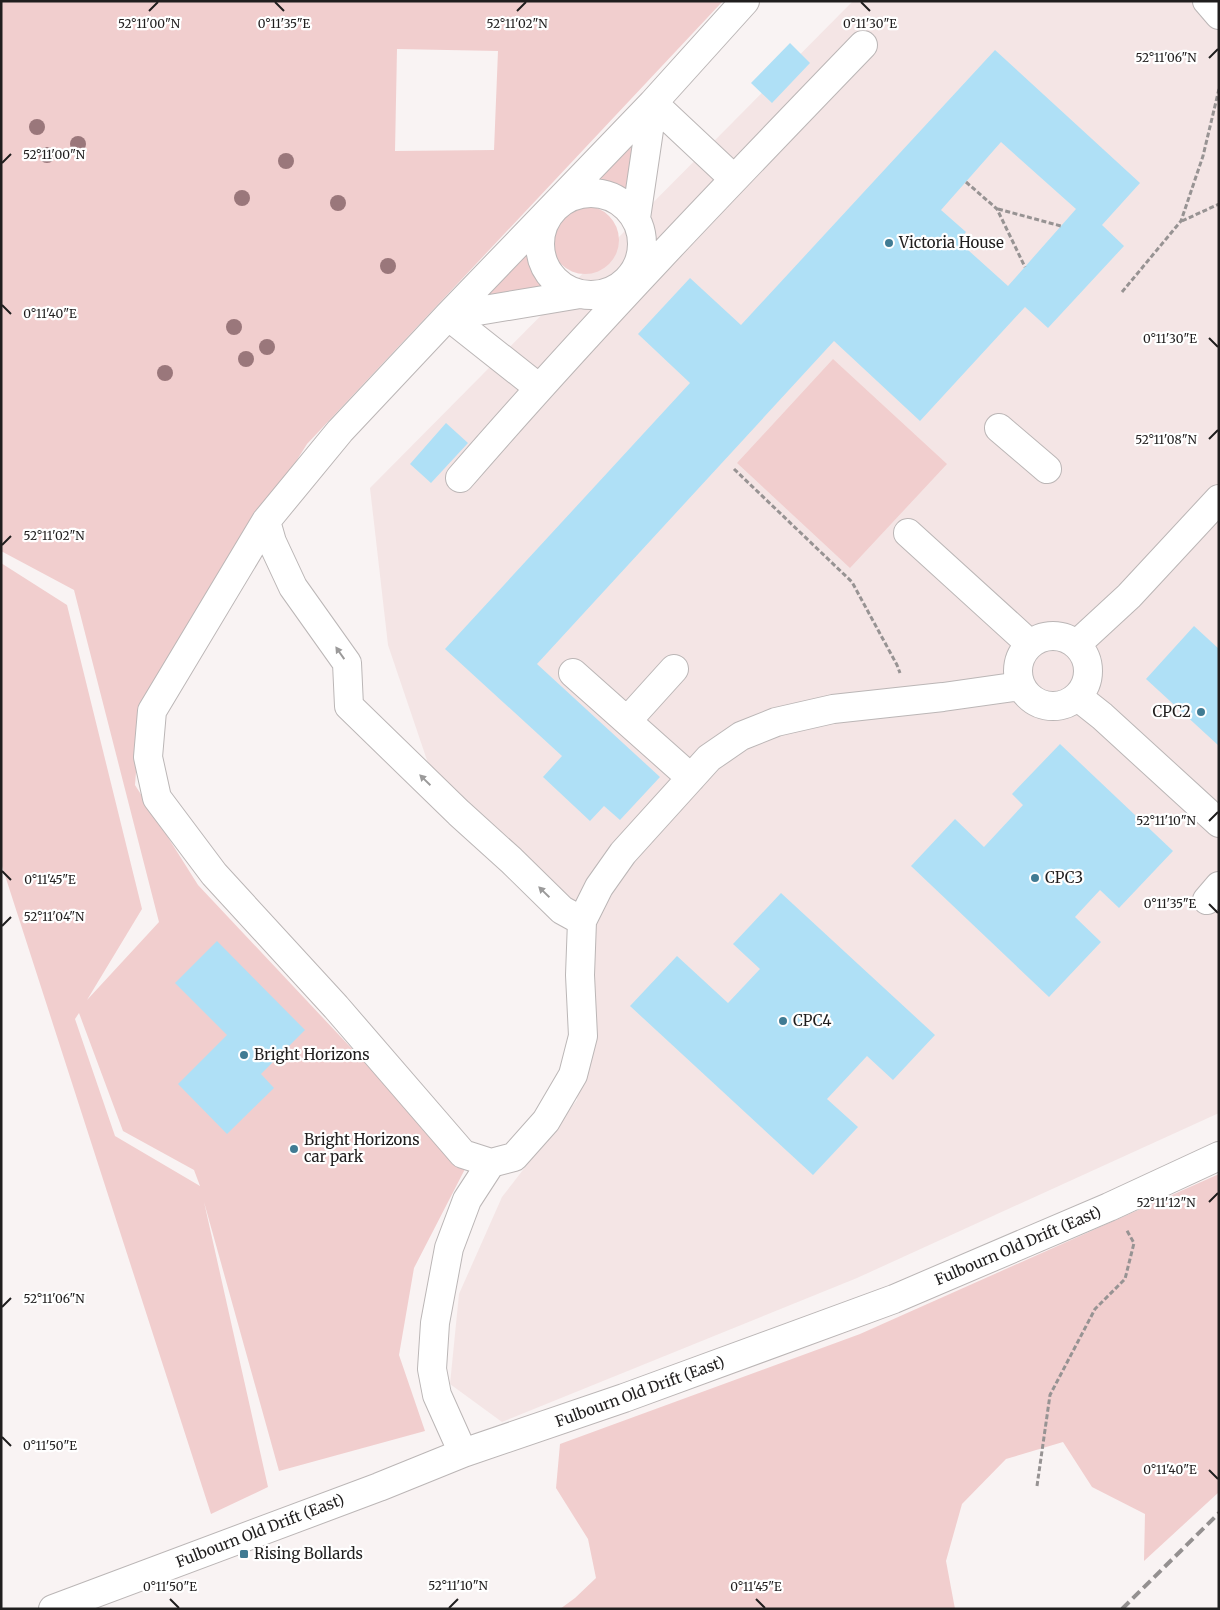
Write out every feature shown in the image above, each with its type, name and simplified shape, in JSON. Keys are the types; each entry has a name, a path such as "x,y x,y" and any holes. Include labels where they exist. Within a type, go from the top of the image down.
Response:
{"street":[{"path":"746,1 653,103 340,431 266,521 152,710 148,757 157,798 214,874 336,1007 463,1154 491,1163 514,1156 546,1121 573,1075 583,1036 580,975 582,921 599,887 623,852 709,758 741,736 776,722 832,709 1020,686"},
{"path":"1207,1 1219,15"},
{"path":"460,478 538,388 734,178 863,45"},
{"path":"653,103 734,178"},
{"path":"636,218 653,103"},
{"path":"448,316 580,294 598,295 617,289 631,277 642,254 642,236 636,218 625,204 602,193 584,192 562,201 546,215 541,230 540,248 544,266 563,288 580,294"},
{"path":"448,316 538,388"},
{"path":"999,428 1047,469"},
{"path":"1077,644 1129,596 1219,499"},
{"path":"266,521 272,542 293,587 347,663 349,706 562,910 582,921"},
{"path":"908,533 1030,644"},
{"path":"1049,636 1062,636 1077,644 1083,652 1089,667 1087,681 1078,696 1072,701 1060,706 1044,706 1029,697 1020,686 1018,668 1023,652 1030,644 1038,639 1049,636"},
{"path":"627,721 674,669"},
{"path":"573,673 691,778"},
{"path":"1078,696 1219,823"},
{"name":"Fulbourn Old Drift (East)","path":"53,1609 463,1454 894,1300 1109,1207 1219,1156"},
{"path":"463,1454 436,1395 432,1369 435,1323 449,1248 467,1200 491,1163"}],"path":[{"path":"1122,292 1181,221 1203,156 1219,89"},
{"path":"966,182 998,209 1025,266"},
{"path":"1181,221 1219,204"},
{"path":"998,209 1061,226"},
{"path":"734,469 852,582 897,665 907,700"},
{"path":"1037,1486 1050,1395 1095,1309 1125,1278 1134,1243 1120,1219 1109,1207"}],"shaded area":[{"path":"1,1 723,1 307,444 141,707 135,785 198,885 465,1169 414,1268 399,1355 425,1431 279,1471 204,1202 268,1487 211,1514 1,863 1,563 67,605 142,909 87,1000 159,922 74,590 1,551","holes":["397,49 498,51 494,150 395,151","79,1013 123,1131 194,1170 200,1186 115,1136 75,1019"]},
{"path":"853,1 1219,1 1219,1113 857,1278 502,1422 450,1384 459,1294 502,1197 577,1100 595,922 431,772 388,645 370,488"},
{"path":"638,131 633,195 594,179"},
{"path":"592,206 604,212 613,221 619,233 617,253 609,264 592,274 578,274 561,264 553,253 551,233 561,216 572,208"},
{"path":"525,254 544,288 482,297"},
{"path":"833,359 947,464 850,568 737,463"},
{"path":"1219,1174 1219,1492 1144,1561 1145,1514 1092,1487 1063,1442 1006,1459 962,1504 946,1561 955,1609 560,1609 596,1578 588,1539 556,1488 560,1444 860,1334"}],"building":[{"path":"790,43 810,63 772,103 751,83"},
{"name":"Victoria House","path":"995,50 1140,183 1102,225 1124,246 1048,328 1025,307 920,421 834,341 537,664 660,777 620,820 604,806 590,821 543,777 562,756 445,649 690,383 638,334 690,278 741,325","holes":["1001,142 1076,209 1008,286 958,241 966,232 941,210"]},
{"path":"446,423 468,443 431,483 410,464"},
{"name":"CPC2","path":"1194,626 1219,649 1219,746 1146,679"},
{"name":"CPC3","path":"1060,744 1173,851 1119,908 1100,890 1075,917 1101,942 1049,997 911,866 955,819 984,847 1023,805 1012,794"},
{"name":"CPC4","path":"781,893 935,1035 893,1080 867,1056 827,1099 858,1127 813,1175 630,1006 677,956 728,1003 760,969 733,944"},
{"name":"Bright Horizons","path":"217,941 305,1030 261,1074 274,1088 227,1134 178,1084 227,1035 175,983"}],"railway":[{"path":"1122,1609 1219,1513"}],"place":[{"name":"Victoria House","path":"889,243"},
{"name":"CPC2","path":"1201,712"},
{"name":"CPC3","path":"1035,878"},
{"name":"CPC4","path":"783,1021"},
{"name":"Bright Horizons","path":"244,1055"},
{"name":"Bright Horizons car park","path":"294,1149"},
{"name":"Rising Bollards","path":"244,1554"}]}
